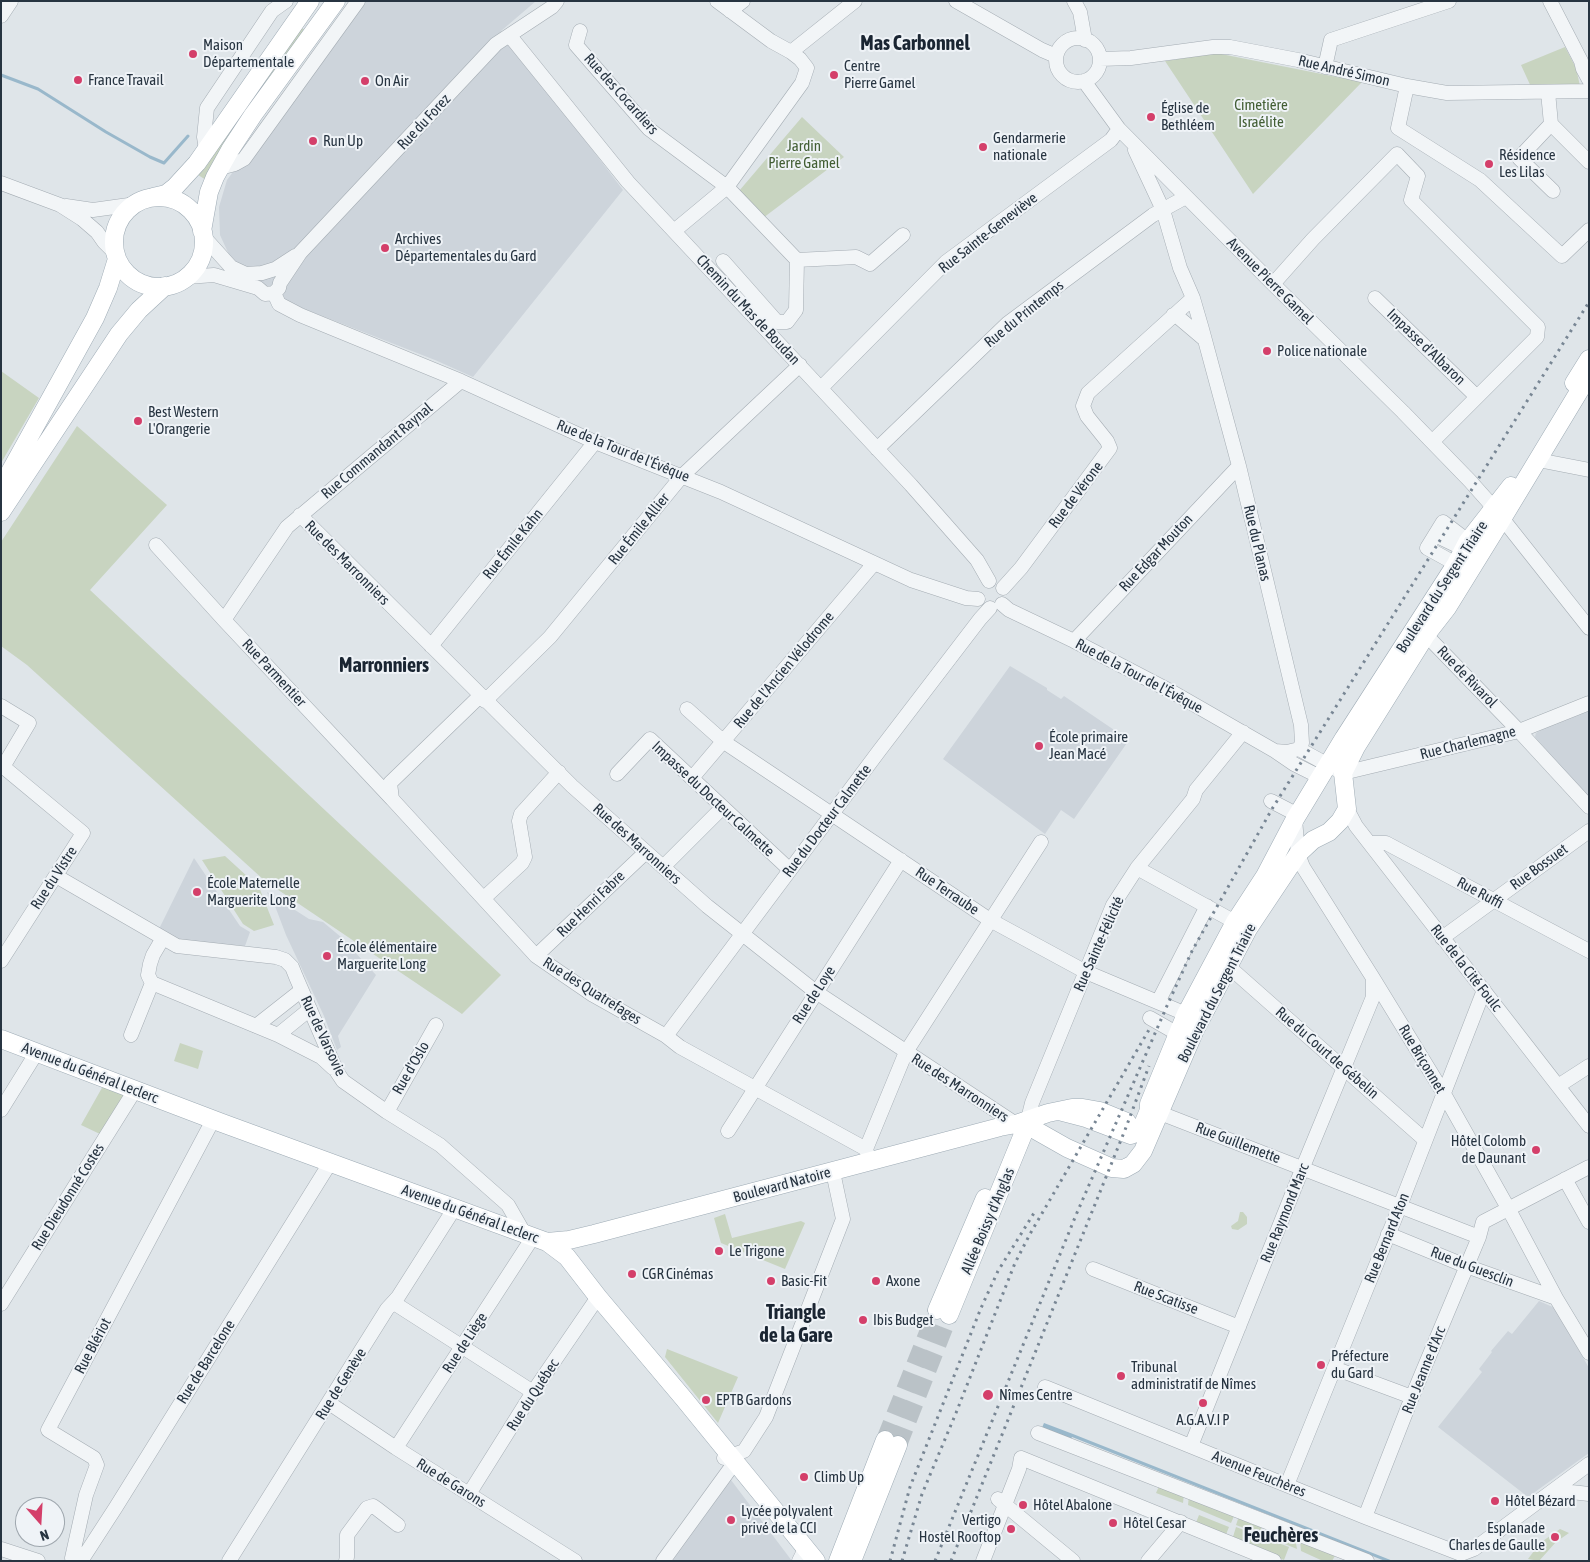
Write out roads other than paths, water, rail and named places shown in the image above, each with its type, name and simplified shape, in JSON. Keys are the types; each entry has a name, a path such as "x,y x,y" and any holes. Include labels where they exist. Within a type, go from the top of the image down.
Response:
{"main road":[{"path":"310,1 206,150 175,187 166,194 141,201 124,214 118,223 114,240 116,256 123,270 136,281 150,286 165,286 179,282 199,262 202,252 202,234 209,192 220,168 253,115 336,1"},
{"path":"141,201 163,198 180,203 194,215 202,234"},
{"path":"1,488 95,318 108,288 116,256"},
{"path":"1,512 119,334 139,310 165,286"},
{"name":"Boulevard du Sergent Triaire","path":"1327,774 1356,747 1426,636 1447,608 1498,514 1508,491 1589,359"},
{"name":"Boulevard du Sergent Triaire","path":"1027,1125 1068,1148 1112,1168 1124,1169 1133,1164 1143,1151 1154,1108 1186,1014 1235,922 1265,876 1297,817 1327,774 1462,551 1498,514 1538,460 1589,375"},
{"path":"1327,774 1344,802"},
{"path":"1327,774 1330,783 1335,786 1344,802"},
{"name":"Boulevard du Sergent Triaire","path":"1142,1127 1149,1110 1154,1108 1248,929 1298,854 1313,840 1329,832 1340,821 1344,802"},
{"name":"Avenue du Général Leclerc","path":"1,1039 213,1120 535,1237 567,1257 807,1556"},
{"path":"1059,1111 1072,1108 1098,1110 1129,1123 1141,1118 1154,1108"},
{"name":"Boulevard Natoire","path":"535,1237 569,1240 594,1234 833,1172 868,1155 1000,1127 1027,1125 1059,1111 1086,1118 1131,1135 1142,1127"},
{"name":"Allée Boissy d'Anglas","path":"943,1312 1027,1125"},
{"path":"838,1561 892,1442 852,1561"}],"street":[{"path":"1,16 11,1"},
{"path":"206,150 204,137 206,108 272,11 286,1"},
{"path":"220,168 235,164 244,159 358,1"},
{"name":"Rue du Forez","path":"265,272 283,266 300,252 496,44 552,7 557,1"},
{"path":"674,231 727,187 802,84 808,68 791,52 771,41 717,1"},
{"path":"730,11 743,1"},
{"path":"791,52 855,1"},
{"path":"956,1 1056,56"},
{"path":"1074,1 1080,12 1085,40"},
{"path":"1325,67 1331,40 1450,1"},
{"path":"1552,2 1585,68 1567,92"},
{"name":"Rue des Cocardiers","path":"580,31 576,45 649,129 727,187"},
{"name":"Chemin du Mas de Boudan","path":"510,36 628,182 912,485 977,560 989,581"},
{"path":"1076,38 1085,40 1098,51 1100,59 1098,68 1092,76 1084,81 1073,81 1063,76 1057,67 1056,56 1060,47 1067,41 1076,38"},
{"name":"Rue André Simon","path":"1100,59 1131,58 1213,46 1230,47 1446,93 1589,91"},
{"name":"Avenue Pierre Gamel","path":"1084,81 1119,129 1432,442 1498,514 1589,628"},
{"path":"1407,86 1398,128 1480,180 1562,256 1589,230"},
{"path":"1548,92 1551,124 1589,162"},
{"path":"1551,124 1519,158 1553,192"},
{"name":"Rue Sainte-Geneviève","path":"822,387 946,262 1111,140 1119,129"},
{"name":"Rue du Planas","path":"1130,140 1163,210 1180,268 1193,298 1239,466 1301,725 1302,743 1299,749"},
{"path":"1273,284 1313,239 1396,154 1418,176 1411,200 1538,328 1537,338 1432,442"},
{"name":"Rue du Planas","path":"1160,171 1163,210"},
{"path":"1,183 60,206 82,219 97,232 116,256"},
{"path":"723,261 777,322 787,322 796,310 797,260 727,187"},
{"name":"Rue du Printemps","path":"877,449 1008,324 1153,215 1186,197"},
{"path":"60,206 93,210 141,201"},
{"path":"187,276 214,275 258,288 265,294 278,288 278,275 265,272 246,274 231,267 202,234"},
{"path":"797,260 856,257 870,264 903,235"},
{"name":"Rue du Forez","path":"278,288 300,252"},
{"name":"Rue de Vérone","path":"1173,315 1181,298 1180,268"},
{"path":"258,288 257,280 265,272"},
{"name":"Rue de la Tour de l'Évêque","path":"278,288 280,304 285,308 461,381 596,442 721,492 911,580 966,598 978,599"},
{"name":"Rue de Vérone","path":"1003,588 1021,568 1110,448 1108,441 1086,416 1083,406 1088,393 1193,298"},
{"name":"Impasse d'Albaron","path":"1375,298 1477,397"},
{"path":"1173,315 1204,339"},
{"name":"Rue Émile Allier","path":"483,698 550,637 682,476 800,365"},
{"name":"Rue Commandant Raynal","path":"224,620 287,527 461,381"},
{"name":"Rue Émile Kahn","path":"431,646 596,442"},
{"path":"1538,460 1589,470"},
{"name":"Rue Edgar Mouton","path":"1074,641 1239,466"},
{"name":"Rue des Marronniers","path":"300,516 572,786 742,934 816,992 906,1052 1027,1125"},
{"path":"1443,522 1462,551 1427,548 1443,522"},
{"path":"1436,534 1462,551"},
{"name":"Rue Parmentier","path":"156,545 392,799"},
{"name":"Rue de l'Ancien Vélodrome","path":"692,778 871,567 876,564"},
{"path":"989,581 997,582 1003,588 1005,596 996,606 983,606 978,599 977,595 981,586 989,581"},
{"name":"Rue de la Tour de l'Évêque","path":"996,606 1009,610 1074,641 1174,693 1294,764 1327,774"},
{"name":"Rue du Docteur Calmette","path":"666,1036 980,619 996,606"},
{"name":"Rue de Rivarol","path":"1426,636 1519,731 1589,807"},
{"path":"392,799 390,783 483,698"},
{"name":"Rue Charlemagne","path":"1327,774 1519,731 1589,703"},
{"path":"1,706 29,723 2,766"},
{"name":"Rue Terraube","path":"686,709 724,742 990,920 1086,972 1186,1014"},
{"name":"Rue Sainte-Félicité","path":"1027,1125 1032,1103 1112,905 1137,868 1193,799 1196,790 1242,732"},
{"name":"Impasse du Docteur Calmette","path":"617,774 650,739 790,870"},
{"path":"1274,751 1294,752 1299,749 1327,774"},
{"name":"Rue du Vistre","path":"1,961 83,833 2,766"},
{"path":"484,898 522,863 525,857 519,820 521,814 559,772"},
{"name":"Rue des Quatrefages","path":"392,799 536,956 593,995 868,1155"},
{"path":"1271,801 1297,817"},
{"name":"Rue de la Cité Foulc","path":"1344,802 1356,826 1589,1126"},
{"path":"663,867 722,808"},
{"name":"Rue Briçonnet","path":"1297,817 1298,854 1303,867 1444,1094 1556,1298 1589,1353"},
{"name":"Rue Bossuet","path":"1442,938 1589,831"},
{"path":"868,1155 906,1052 1041,842"},
{"name":"Rue Ruffi","path":"1370,843 1386,843 1589,951"},
{"name":"Rue Henri Fabre","path":"536,956 646,852"},
{"name":"Rue de Loye","path":"728,1131 901,860"},
{"path":"1137,868 1235,922"},
{"name":"Rue de Varsovie","path":"56,876 177,946 276,957 285,960 292,967 337,1072 343,1081 387,1112 440,1145 508,1205 535,1237"},
{"path":"1158,1002 1207,906"},
{"path":"163,938 150,964 148,975 152,984 278,1035 321,1058 337,1072"},
{"name":"Rue du Court de Gébelin","path":"1228,966 1425,1140"},
{"name":"Rue Raymond Marc","path":"1191,1446 1373,997 1373,978"},
{"path":"131,1036 152,984"},
{"name":"Rue Bernard Aton","path":"1288,1485 1484,990"},
{"path":"256,1026 298,993"},
{"path":"278,1035 310,1009"},
{"path":"1150,1018 1178,1034"},
{"name":"Rue d'Oslo","path":"387,1112 436,1024"},
{"path":"1,1110 38,1052"},
{"path":"1558,1086 1589,1066"},
{"name":"Rue Dieudonné Costes","path":"1,1304 135,1090"},
{"name":"Rue Guillemette","path":"1154,1108 1479,1237"},
{"name":"Rue Blériot","path":"73,1561 72,1558 86,1496 97,1465 94,1458 48,1430 213,1120"},
{"name":"Rue de Barcelone","path":"81,1561 330,1162"},
{"path":"1508,1208 1589,1167"},
{"path":"663,1561 730,1458 744,1451 766,1417 843,1219 833,1172"},
{"path":"1566,1179 1589,1222"},
{"name":"Rue Jeanne d'Arc","path":"1365,1517 1412,1397 1479,1237 1483,1222 1508,1208"},
{"name":"Rue de Genève","path":"230,1561 387,1309 394,1303 454,1209"},
{"name":"Rue du Guesclin","path":"1388,1234 1466,1266 1556,1298"},
{"name":"Rue de Liège","path":"396,1448 535,1237"},
{"name":"Rue Scatisse","path":"1093,1269 1239,1327"},
{"name":"Rue du Québec","path":"469,1494 533,1392 598,1297"},
{"path":"394,1303 533,1392"},
{"path":"1334,1368 1412,1397"},
{"name":"Avenue Feuchères","path":"1045,1387 1461,1554 1474,1549 1533,1504"},
{"name":"Rue de Garons","path":"329,1403 396,1448 575,1561"},
{"path":"1038,1433 1368,1561"},
{"path":"983,1561 1001,1501 1019,1469 1021,1458 1274,1561"},
{"path":"1533,1504 1589,1464"},
{"path":"1533,1504 1554,1495 1571,1492 1589,1494"},
{"path":"1001,1501 1073,1561"},
{"path":"346,1561 347,1536 367,1508 373,1506 398,1525"},
{"path":"1148,1561 1181,1522"},
{"path":"1,1549 38,1561"}],"water":[{"path":"1044,1423 1393,1561 1385,1561 1072,1437 1070,1441 1041,1430"}],"waterway":[{"path":"1,75 38,89 106,132 164,163 188,136"}],"tunnel":[{"path":"885,1440 937,1310"},
{"path":"898,1445 949,1315"}],"railway":[{"path":"935,1561 1076,1215 1192,951 1272,809 1589,302"},
{"path":"902,1561 922,1494 1015,1263 1150,1028"},
{"path":"951,1561 1149,1066"},
{"path":"890,1561 910,1487 981,1308 998,1271 1034,1213"}],"place":[{"name":"Maison Départementale","path":"193,54"},
{"name":"Centre Pierre Gamel","path":"834,75"},
{"name":"France Travail","path":"78,80"},
{"name":"On Air","path":"365,81"},
{"name":"Église de Bethléem","path":"1151,117"},
{"name":"Run Up","path":"313,141"},
{"name":"Gendarmerie nationale","path":"983,147"},
{"name":"Résidence Les Lilas","path":"1489,164"},
{"name":"Archives Départementales du Gard","path":"385,248"},
{"name":"Police nationale","path":"1267,351"},
{"name":"Best Western L'Orangerie","path":"138,421"},
{"name":"École primaire Jean Macé","path":"1039,746"},
{"name":"École Maternelle Marguerite Long","path":"197,892"},
{"name":"École élémentaire Marguerite Long","path":"327,956"},
{"name":"Hôtel Colomb de Daunant","path":"1536,1150"},
{"name":"Le Trigone","path":"719,1251"},
{"name":"CGR Cinémas","path":"632,1274"},
{"name":"Basic-Fit","path":"771,1281"},
{"name":"Axone","path":"876,1281"},
{"name":"Ibis Budget","path":"863,1320"},
{"name":"Préfecture du Gard","path":"1321,1365"},
{"name":"Tribunal administratif de Nîmes","path":"1121,1376"},
{"name":"Nîmes Centre","path":"988,1395"},
{"name":"EPTB Gardons","path":"706,1400"},
{"name":"A.G.A.V.I P","path":"1203,1403"},
{"name":"Climb Up","path":"804,1477"},
{"name":"Hôtel Bézard","path":"1495,1501"},
{"name":"Hôtel Abalone","path":"1023,1505"},
{"name":"Lycée polyvalent privé de la CCI","path":"731,1520"},
{"name":"Hôtel Cesar","path":"1113,1523"},
{"name":"Vertigo Hostel Rooftop","path":"1011,1529"},
{"name":"Esplanade Charles de Gaulle","path":"1555,1537"}],"district":[{"name":"Mas Carbonnel","path":"915,44"},
{"name":"Marronniers","path":"384,666"},
{"name":"Triangle de la Gare","path":"796,1324"},
{"name":"Feuchères","path":"1281,1536"}],"park label":[{"name":"Cimetière Israélite","path":"1261,114"},
{"name":"Jardin Pierre Gamel","path":"804,154"}]}
